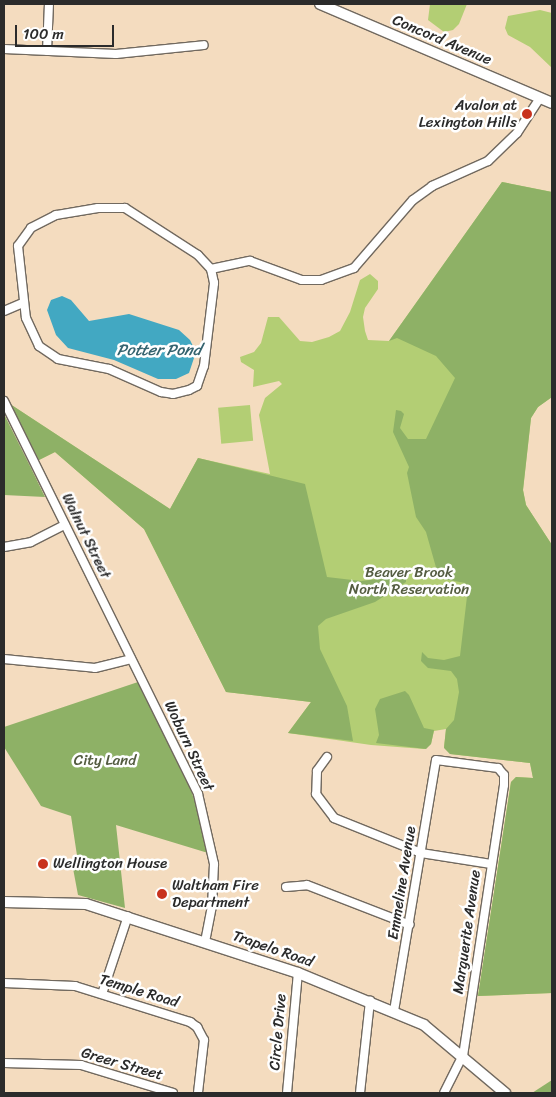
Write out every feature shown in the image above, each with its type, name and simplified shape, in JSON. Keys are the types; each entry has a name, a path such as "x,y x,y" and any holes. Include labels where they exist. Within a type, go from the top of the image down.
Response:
{"main road":[{"name":"Concord Avenue","path":"320,4 552,103"},
{"name":"Trapelo Road","path":"4,902 75,903 128,916 298,973 370,1001 424,1025 463,1055 505,1093"}],"street":[{"path":"47,51 49,4"},
{"path":"4,49 124,54 204,45"},
{"path":"211,269 250,261 302,280 321,280 354,268 412,200 432,186 488,161 517,133 540,98"},
{"path":"126,208 198,255 211,269 214,283 202,372 197,386 173,394 144,386 110,369 58,359 39,346 31,333 24,303 17,258 18,246 25,234 44,220 76,212 126,208"},
{"path":"4,311 24,303"},
{"name":"Walnut Street","path":"4,401 144,683"},
{"path":"4,547 31,542 65,525"},
{"path":"4,659 95,668 131,659"},
{"name":"Woburn Street","path":"144,683 192,780 207,826 214,884 205,941"},
{"path":"328,757 320,764 316,781 316,794 328,813 352,827 421,852 491,864"},
{"name":"Emmeline Avenue","path":"394,1011 410,925 436,760 502,770"},
{"name":"Marguerite Avenue","path":"444,1093 463,1055 504,785 502,770"},
{"path":"286,887 307,885 410,925"},
{"path":"102,994 128,916"},
{"name":"Circle Drive","path":"287,1093 298,973"},
{"name":"Temple Road","path":"4,983 61,983 102,994 197,1027 204,1040 198,1093"},
{"path":"360,1093 370,1001"},
{"name":"Greer Street","path":"4,1063 81,1065 173,1093"}],"green space":[{"path":"430,4 467,4 459,24 453,30 444,32 428,20"},
{"path":"540,10 552,13 552,68 530,47 508,35 505,28 508,16"},
{"name":"Beaver Brook North Reservation","path":"502,182 552,192 552,397 538,407 531,418 523,490 526,505 552,545 552,993 478,996 511,782 516,777 533,778 530,763 450,754 444,747 446,729 434,731 431,744 424,749 371,745 288,733 311,702 226,692 144,529 55,452 39,460 10,404 170,509 198,458 270,474 259,415 265,398 282,384 279,381 253,387 254,370 241,362 240,357 254,352 261,343 268,317 279,317 300,341 312,342 329,337 340,331 350,312 360,280 370,274 378,281 378,289 365,308 363,317 365,331 368,340 389,341"},
{"path":"502,182 552,192 552,397 538,407 531,418 523,490 526,505 552,545 552,993 478,996 511,782 516,777 533,778 530,763 450,754 444,748 446,729 454,720 459,692 457,679 451,671 428,668 421,661 422,652 428,658 444,660 460,656 468,588 465,583 439,578 426,532 416,517 407,473 409,467 393,432 396,410 404,414 400,428 408,439 426,439 455,378 436,356 397,338 389,341"},
{"path":"10,404 170,509 198,458 305,484 327,577 361,581 406,576 406,582 375,602 326,619 318,626 320,649 347,706 353,741 288,733 311,702 226,692 144,529 55,452 39,460"},
{"path":"250,405 253,441 221,444 218,408"},
{"path":"4,414 31,468 45,497 4,495"},
{"name":"City Land","path":"138,682 188,781 199,814 208,853 116,825 125,908 78,895 72,863 78,862 71,816 41,806 4,747 4,727"},
{"path":"405,691 409,695 424,728 434,730 431,744 426,749 376,743 379,735 375,709 380,699"},
{"path":"552,1080 552,1093 532,1093"}],"water":[{"name":"Potter Pond","path":"62,296 71,300 89,321 129,314 179,330 190,340 196,352 189,373 176,379 158,379 114,360 68,348 56,335 47,310 51,300"}],"place":[{"name":"Avalon at Lexington Hills","path":"527,114"},
{"name":"Wellington House","path":"43,864"},
{"name":"Waltham Fire Department","path":"162,894"}]}
